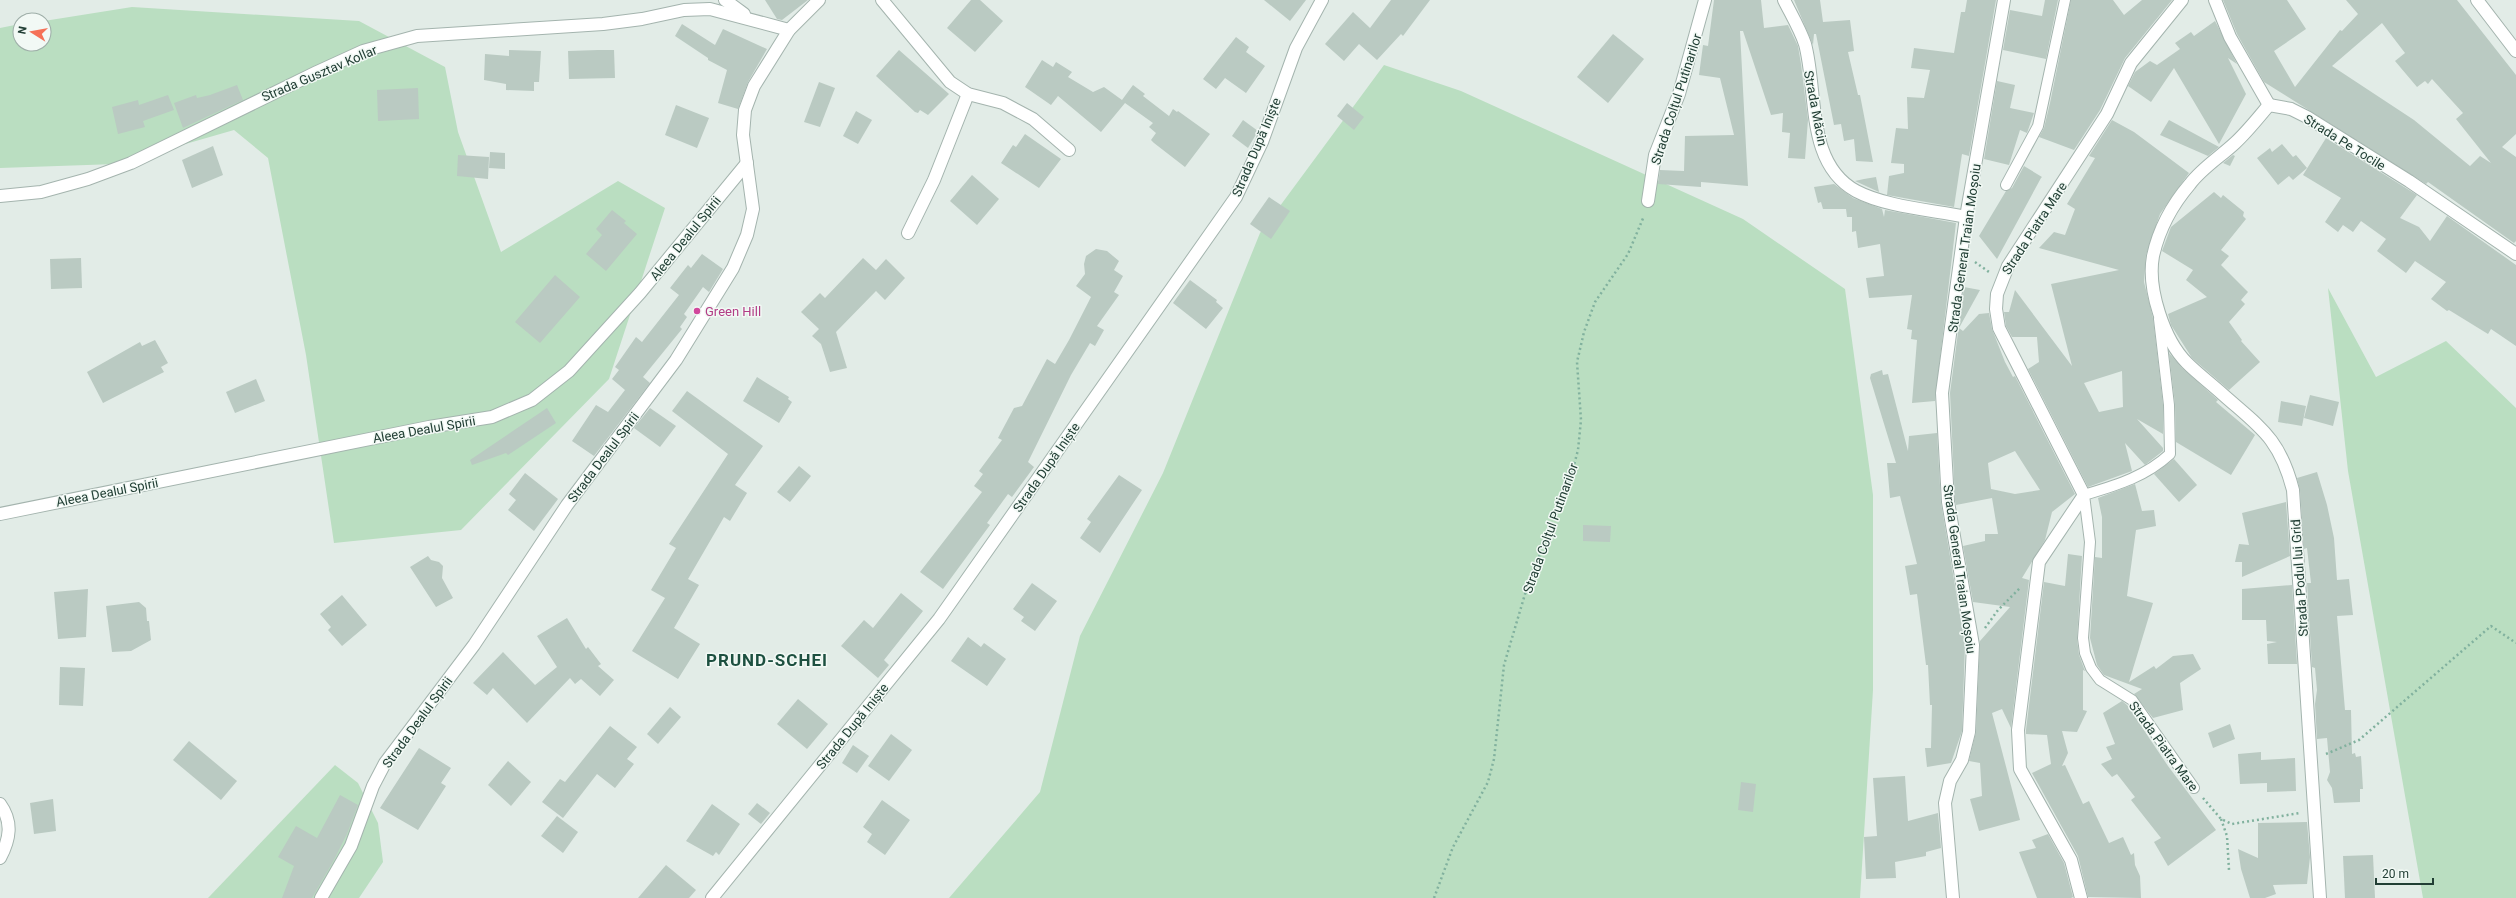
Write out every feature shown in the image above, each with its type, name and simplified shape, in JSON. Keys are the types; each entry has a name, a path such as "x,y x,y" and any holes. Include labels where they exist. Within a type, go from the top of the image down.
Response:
{"street":[{"name":"Strada Gusztav Kollar","path":"725,0 750,18"},
{"name":"Strada Dealul Spirii","path":"322,898 351,846 373,786 385,763 474,645 567,505 676,360 733,268 747,235 754,208 742,135 745,110 754,86 789,30 819,0"},
{"path":"882,0 950,82 968,94 1003,103 1033,119 1069,150"},
{"name":"Strada După Iniște","path":"712,898 939,619 1236,197 1262,142 1296,48 1322,0"},
{"name":"Strada Colțul Putinarilor","path":"1648,201 1655,155 1679,94 1705,0"},
{"name":"Strada Măcin","path":"1784,0 1804,44 1819,135 1826,159 1838,177 1856,191 1876,199 1966,217"},
{"name":"Strada General Traian Moșoiu","path":"1953,898 1945,803 1950,781 1962,760 1969,732 1973,645 1948,502 1942,393 1966,217 2004,0"},
{"name":"Strada Piatra Mare","path":"2084,495 1999,328 1996,309 2001,280 2107,114 2131,63 2182,0"},
{"path":"2215,0 2230,37 2270,105"},
{"path":"2477,0 2516,51"},
{"name":"Strada Gusztav Kollar","path":"0,196 41,192 88,179 131,163 363,51 417,36 603,24 642,19 684,10 710,9 750,18 789,30"},
{"path":"908,233 934,180 968,94"},
{"name":"Strada Pe Tocile","path":"2270,105 2291,109 2307,117 2409,181 2516,254"},
{"name":"Strada Podul lui Grid","path":"2270,105 2235,143 2190,183 2161,229 2153,258 2154,284 2158,309 2168,337 2186,363 2260,426 2275,444 2286,464 2293,490 2320,898"},
{"name":"Aleea Dealul Spirii","path":"0,514 421,429 492,417 532,400 570,371 601,337 747,163"},
{"path":"2081,898 2071,860 2020,769 2018,730 2039,562 2084,495"},
{"path":"0,804 10,825 7,844 0,858"}],"lane":[{"path":"2006,185 2038,126 2065,0"},
{"name":"Strada Podul lui Grid","path":"2084,495 2124,484 2145,473 2170,454 2169,405 2158,309"},
{"name":"Strada Piatra Mare","path":"2084,495 2090,542 2083,638 2085,653 2091,668 2100,680 2132,700 2194,788"}],"path":[{"name":"Strada Colțul Putinarilor","path":"1434,898 1453,847 1488,782 1494,758 1504,665 1528,584 1570,480 1576,456 1581,420 1577,362 1584,332 1595,302 1628,254 1640,229 1648,201"},
{"path":"1962,252 2001,280"},
{"path":"1973,645 1998,610 2038,569"},
{"path":"2311,761 2359,740 2491,626 2516,643"},
{"name":"Strada Piatra Mare","path":"2194,788 2221,819"},
{"path":"2221,819 2232,824 2314,811"},
{"path":"2221,819 2227,836 2229,870"}],"green space":[{"path":"132,7 359,21 445,67 458,132 501,252 618,181 665,208 609,379 461,530 334,543 306,355 268,158 234,130 116,164 0,168 0,28 12,26 12,52 52,52 52,20"},
{"path":"1384,65 1461,91 1743,219 1845,289 1873,495 1873,690 1860,898 949,898 1040,792 1080,636 1163,473 1260,233"},
{"path":"2328,288 2376,377 2446,341 2516,408 2516,898 2423,898 2348,471"},
{"path":"335,765 358,783 378,823 383,862 359,898 208,898"}],"building":[{"path":"765,0 808,0 782,20 777,19"},
{"path":"971,0 980,0 1003,21 975,52 947,28"},
{"path":"1264,0 1306,0 1290,21"},
{"path":"1391,0 1430,0 1403,36 1401,34 1377,60 1359,44 1344,61 1325,44 1353,12 1370,28"},
{"path":"1714,0 1761,0 1764,28 1788,25 1798,46 1801,64 1808,120 1805,159 1788,158 1790,133 1782,132 1783,113 1771,115 1743,31 1740,31 1748,186 1701,182 1701,187 1658,184 1660,170 1684,171 1685,136 1734,135 1720,78 1699,75 1703,45 1708,46"},
{"path":"1794,0 1820,0 1823,22 1850,20 1854,51 1848,52 1858,95 1860,95 1873,162 1856,161 1854,139 1844,141 1841,124 1834,125 1816,34 1814,34 1813,45"},
{"path":"1967,0 1996,0 1969,156 1962,154 1954,207 1887,195 1889,176 1904,173 1904,164 1891,163 1896,128 1908,129 1907,97 1924,98 1930,70 1911,68 1914,48 1954,53 1961,12 1965,12"},
{"path":"2045,0 2058,0 2046,59 2003,50 2010,10 2042,16"},
{"path":"2071,0 2113,0 2124,15 2142,0 2172,0 2125,58 2100,110 2074,150 2039,137 2044,128 2050,103"},
{"path":"2223,0 2287,0 2306,29 2274,51 2295,87 2340,30 2342,31 2358,14 2346,0 2457,0 2516,75 2516,134 2502,147 2516,157 2516,241 2514,243 2428,182 2426,184 2264,82 2237,34","holes":["2382,23 2405,53 2395,61 2417,87 2425,81 2428,84 2432,79 2463,113 2456,119 2491,163 2480,156 2470,166 2414,120 2332,66"]},
{"path":"2215,21 2237,64 2228,58 2246,94 2219,144 2174,68 2151,102 2128,86 2135,72 2150,61 2157,65 2180,49 2175,43 2191,32 2194,36"},
{"path":"682,24 715,45 723,29 767,49 748,82 738,109 718,103 727,70 708,60 708,58 675,36"},
{"path":"1613,34 1644,59 1608,103 1577,77"},
{"path":"1236,37 1249,47 1246,52 1265,66 1246,93 1225,78 1216,89 1203,79"},
{"path":"509,50 541,51 539,82 534,82 534,91 506,90 506,84 484,80 485,54 509,56"},
{"path":"614,50 615,78 569,79 568,51"},
{"path":"899,50 949,94 928,115 920,110 918,113 915,112 876,76"},
{"path":"1042,60 1053,67 1056,62 1072,72 1068,77 1093,92 1104,87 1122,100 1133,85 1145,94 1143,96 1169,116 1173,109 1177,112 1178,111 1210,134 1185,167 1151,140 1156,133 1149,127 1153,123 1125,103 1101,132 1058,96 1051,105 1025,87"},
{"path":"1997,81 2015,85 2010,108 2034,113 2027,133 2020,130 2009,165 1984,159"},
{"path":"819,82 835,88 820,127 804,122"},
{"path":"237,85 243,100 183,128 174,103 196,95 197,98 210,95"},
{"path":"418,88 419,119 378,121 377,90"},
{"path":"168,95 174,110 143,121 145,127 118,134 112,107 138,100 139,105"},
{"path":"1347,103 1364,117 1354,130 1337,116"},
{"path":"676,105 709,118 697,148 665,135"},
{"path":"856,111 872,120 858,144 843,136"},
{"path":"1243,120 1258,131 1248,148 1232,136"},
{"path":"2112,120 2134,132 2189,173 2160,214 2146,255 2144,282 2153,318 2163,405 2163,434 2137,419 2163,448 2163,451 2145,465 2125,443 2132,471 2088,487 2028,369 2039,362 2037,337 2012,337 2006,326 2004,312 2009,312 2015,290 2072,366 2051,284 2119,270 2039,248 2054,232 2065,235 2075,209 2067,204 2095,158 2089,156","holes":["2122,371 2123,407 2099,412 2084,383"]},
{"path":"2169,120 2219,147 2208,156 2160,135"},
{"path":"1025,134 1061,159 1039,188 1001,163 1013,145 1016,147"},
{"path":"2326,138 2417,195 2400,218 2419,227 2430,241 2447,216 2516,265 2516,346 2491,329 2488,334 2449,310 2447,311 2431,299 2446,282 2415,261 2406,273 2377,251 2386,239 2361,221 2353,232 2343,225 2338,232 2325,222 2341,198 2303,175"},
{"path":"2282,144 2293,157 2296,155 2307,168 2293,180 2289,176 2278,185 2257,158 2270,148 2272,152"},
{"path":"213,146 223,175 192,188 182,160"},
{"path":"490,152 505,153 505,169 489,168"},
{"path":"458,155 489,157 488,179 457,176"},
{"path":"2233,155 2235,156 2230,166 2223,163"},
{"path":"2024,166 2042,177 1997,259 1979,236 2006,191 2012,188"},
{"path":"972,175 999,199 977,225 950,201"},
{"path":"1876,177 1879,192 1855,181 1864,179"},
{"path":"1834,184 1853,198 1882,209 1884,217 1885,210 1956,223 1935,401 1912,403 1917,340 1911,339 1912,330 1907,329 1912,295 1869,298 1866,278 1884,276 1880,244 1858,248 1856,231 1852,232 1852,217 1847,217 1846,209 1823,209 1821,202 1818,203 1814,187"},
{"path":"2214,192 2221,198 2223,195 2244,212 2243,216 2246,219 2221,250 2229,256 2221,265 2248,292 2241,300 2245,304 2229,322 2242,340 2241,341 2260,362 2229,390 2192,358 2171,325 2168,314 2207,297 2186,280 2193,270 2162,251 2171,227"},
{"path":"1269,197 1290,211 1271,239 1250,224"},
{"path":"612,210 626,221 624,223 637,234 606,271 586,254 602,235 596,229"},
{"path":"1096,249 1107,251 1119,261 1114,270 1123,276 1114,292 1119,295 1097,326 1104,330 1095,346 1090,343 1071,375 1028,462 1034,467 1012,497 1008,494 987,523 990,525 943,589 920,572 982,492 974,486 983,474 979,471 1002,440 998,438 1014,408 1022,406 1047,359 1055,364 1069,340 1091,297 1076,286 1085,274 1084,264 1086,256"},
{"path":"702,254 723,269 709,292 703,287 684,314 687,317 680,327 682,329 643,377 650,383 594,456 572,441 596,405 608,412 625,390 612,379 619,370 615,367 636,337 642,342 679,295 670,288 688,265 691,268"},
{"path":"81,258 82,288 51,289 50,259"},
{"path":"863,258 876,270 886,259 905,278 885,300 876,291 836,332 847,368 830,372 821,344 812,336 819,329 801,312 820,293 825,298"},
{"path":"555,275 580,297 540,343 515,322"},
{"path":"1190,280 1217,300 1216,302 1223,308 1206,329 1173,303"},
{"path":"1964,287 1980,290 1959,328 1963,331 1979,314 1989,313 1992,329 2005,362 2013,377 2015,376 2075,494 2052,512 2045,540 2022,578 2029,580 2011,728 2002,709 1992,713 2020,820 1979,831 1970,799 1982,796 1980,763 1969,761 1976,732 1980,641 2010,607 1973,602 1963,546 1985,541 1985,534 1998,534 1992,498 1956,505 1950,393","holes":["2015,451 2040,490 2015,494 1991,489 1988,463"]},
{"path":"155,340 168,363 161,367 164,372 103,403 87,372 140,342 142,346"},
{"path":"2169,353 2182,368 2218,400 2216,402 2255,435 2231,475 2176,442 2175,404"},
{"path":"1882,370 1883,375 1888,374 1908,451 1909,436 1937,433 1941,503 1965,645 1962,731 1951,763 1927,767 1925,748 1931,748 1932,705 1930,705 1928,665 1926,665 1917,594 1910,595 1905,566 1917,564 1900,496 1890,498 1887,463 1896,463 1870,378 1871,374"},
{"path":"757,377 789,397 788,399 792,402 779,423 743,401"},
{"path":"256,379 265,401 235,413 226,392"},
{"path":"687,391 763,446 735,485 747,493 730,521 724,517 688,579 699,585 674,628 700,644 678,679 632,651 665,598 651,590 676,548 669,544 728,454 672,411"},
{"path":"2310,395 2339,402 2333,426 2304,418"},
{"path":"2281,401 2306,406 2302,426 2278,422"},
{"path":"547,408 556,423 508,455 506,453 472,465 470,460"},
{"path":"650,408 676,426 660,447 634,428"},
{"path":"2174,459 2197,485 2179,502 2154,474"},
{"path":"799,466 811,476 790,502 777,492"},
{"path":"2317,472 2327,505 2334,538 2337,580 2349,579 2353,615 2337,616 2345,710 2351,710 2352,754 2355,753 2356,757 2361,756 2363,789 2360,789 2360,802 2334,803 2332,788 2327,780 2330,772 2327,738 2317,739 2315,704 2317,690 2315,668 2312,667 2307,583 2311,583 2307,548 2304,549 2300,490 2297,478"},
{"path":"525,473 558,499 534,531 508,510 516,500 509,494"},
{"path":"1119,475 1142,490 1100,553 1080,538 1091,522 1087,519"},
{"path":"2135,484 2142,511 2154,510 2156,526 2136,530 2127,596 2153,603 2129,682 2154,666 2156,669 2173,656 2193,654 2201,669 2180,683 2183,710 2153,718 2134,694 2142,689 2104,675 2097,665 2090,638 2095,557 2102,558 2102,517 2098,498"},
{"path":"2286,502 2290,556 2242,577 2242,562 2235,562 2239,544 2249,545 2242,513"},
{"path":"1583,525 1611,526 1610,542 1583,541"},
{"path":"2068,554 2082,556 2077,639 2079,655 2085,671 2083,670 2083,710 2087,711 2077,732 2062,731 2068,753 2062,766 2065,765 2083,804 2089,801 2109,843 2123,837 2131,855 2134,853 2135,865 2140,876 2141,898 2088,897 2078,856 2032,773 2051,764 2047,735 2026,734 2044,582 2065,586"},
{"path":"428,556 431,560 439,562 443,566 442,578 453,598 436,607 410,567"},
{"path":"1032,583 1057,601 1035,631 1021,621 1024,617 1013,609"},
{"path":"2292,585 2297,664 2268,664 2267,644 2277,642 2267,641 2266,620 2242,620 2242,589"},
{"path":"88,589 86,637 58,639 54,592"},
{"path":"901,593 923,611 884,660 889,665 878,678 841,646 864,620 873,628"},
{"path":"342,595 367,625 342,646 328,630 331,627 320,614"},
{"path":"139,602 146,608 151,640 131,651 112,652 106,606"},
{"path":"567,618 586,649 588,647 601,664 598,666 614,680 600,696 581,679 575,684 570,678 527,723 493,688 487,695 473,683 503,652 535,685 557,667 537,636"},
{"path":"968,637 981,647 984,643 1006,659 987,686 951,661"},
{"path":"60,667 85,668 83,706 59,705"},
{"path":"798,699 828,724 807,749 777,724"},
{"path":"2122,701 2127,705 2168,766 2216,830 2168,866 2154,842 2161,838 2131,800 2135,797 2117,774 2112,777 2101,764 2112,759 2106,747 2115,744 2103,713"},
{"path":"670,707 681,717 658,744 647,734"},
{"path":"2230,724 2235,739 2213,748 2208,733"},
{"path":"610,726 637,747 627,759 634,764 615,788 597,774 563,818 542,802 560,779 565,782"},
{"path":"891,734 912,750 889,781 868,766"},
{"path":"189,741 237,781 221,800 173,760"},
{"path":"853,745 869,756 857,773 842,763"},
{"path":"419,748 451,768 441,783 446,786 418,830 380,808"},
{"path":"2261,752 2261,760 2295,758 2296,791 2267,792 2267,783 2240,784 2238,754"},
{"path":"508,761 531,782 511,806 488,785"},
{"path":"1905,776 1908,821 1938,813 1941,848 1926,852 1926,856 1895,862 1896,878 1866,879 1864,837 1877,836 1873,778"},
{"path":"1741,782 1756,784 1753,812 1738,810"},
{"path":"340,795 358,805 347,834 334,860 312,898 282,898 294,866 278,857 296,826 317,838"},
{"path":"53,799 56,831 34,834 30,803"},
{"path":"882,800 910,820 885,855 867,842 872,834 863,827"},
{"path":"757,803 770,813 761,824 748,814"},
{"path":"712,804 740,824 719,855 716,852 713,856 686,841"},
{"path":"557,816 578,832 563,853 541,836"},
{"path":"2307,822 2310,857 2307,884 2273,885 2276,894 2265,898 2250,898 2241,869 2238,849 2258,858 2258,823"},
{"path":"2048,834 2064,863 2073,897 2071,898 2037,898 2019,852 2036,848 2032,840"},
{"path":"2373,855 2375,898 2345,898 2343,856"},
{"path":"666,865 696,890 689,898 638,898"}],"place":[{"name":"Green Hill","path":"697,311"}],"district":[{"name":"PRUND-SCHEI","path":"767,660"}]}
